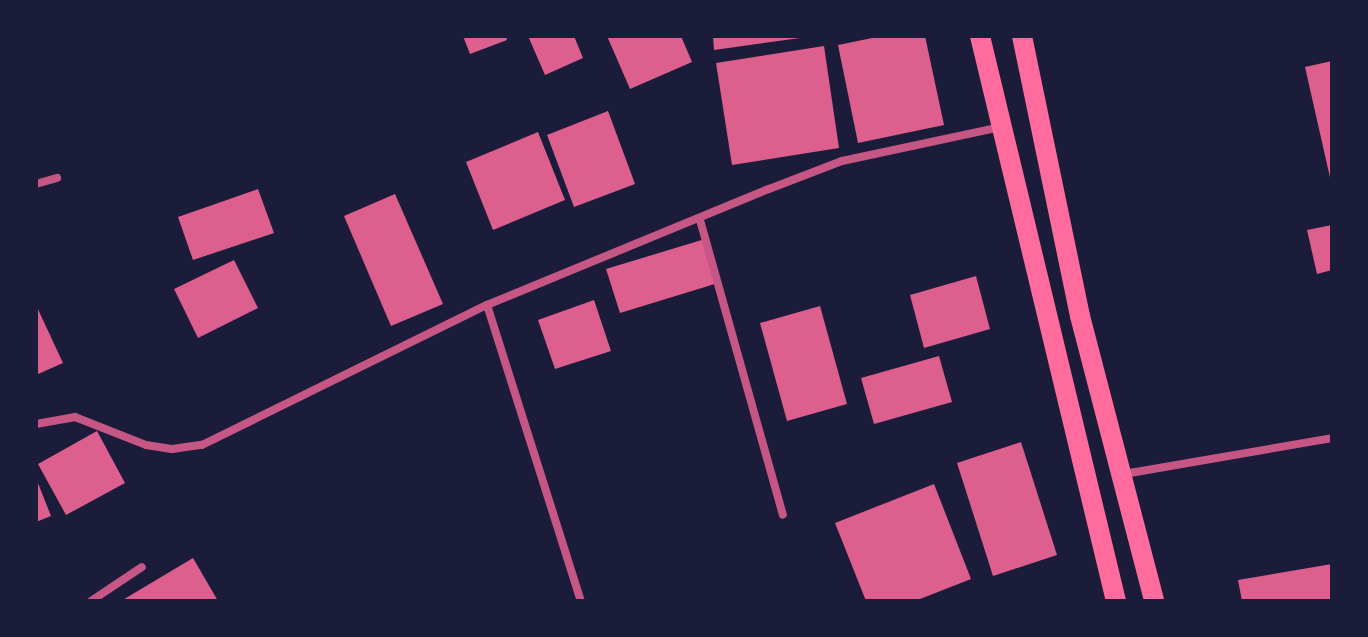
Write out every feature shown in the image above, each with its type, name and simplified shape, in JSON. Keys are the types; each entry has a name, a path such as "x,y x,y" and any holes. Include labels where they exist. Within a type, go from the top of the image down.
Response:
{"main road":[{"path":"980,36 1116,601"},
{"path":"1022,36 1119,475 1154,601"}],"street":[{"path":"36,424 75,417 146,445 172,449 202,445 487,305 842,161 1002,127"},
{"path":"36,184 57,178"},
{"path":"700,220 783,515"},
{"path":"487,305 581,601"},
{"path":"1119,475 1332,438"},
{"path":"91,601 142,567"}],"building":[{"path":"463,36 506,36 507,40 470,54"},
{"path":"528,36 574,36 583,58 545,75"},
{"path":"607,36 681,36 692,62 630,89"},
{"path":"713,36 800,36 800,38 714,50"},
{"path":"882,36 925,36 944,125 858,143 838,45"},
{"path":"824,46 839,148 732,165 716,63"},
{"path":"1332,61 1332,182 1331,182 1305,67"},
{"path":"608,111 635,184 574,207 547,135"},
{"path":"538,132 565,200 493,230 466,162"},
{"path":"258,189 274,233 193,260 178,217"},
{"path":"395,194 443,304 391,326 344,216"},
{"path":"1332,225 1332,270 1317,274 1307,230"},
{"path":"705,239 718,283 620,313 606,269"},
{"path":"234,260 258,308 198,338 174,289"},
{"path":"976,276 990,329 924,348 910,295"},
{"path":"594,300 611,351 555,369 538,320"},
{"path":"36,305 63,363 36,375"},
{"path":"820,306 847,404 787,421 760,323"},
{"path":"939,356 952,402 874,424 861,378"},
{"path":"97,431 125,483 66,515 38,464"},
{"path":"1021,442 1057,555 993,576 957,463"},
{"path":"36,478 51,516 36,522"},
{"path":"934,484 971,579 915,601 866,601 835,523"},
{"path":"193,558 218,601 121,601"},
{"path":"1332,564 1332,601 1242,601 1238,580"}]}
